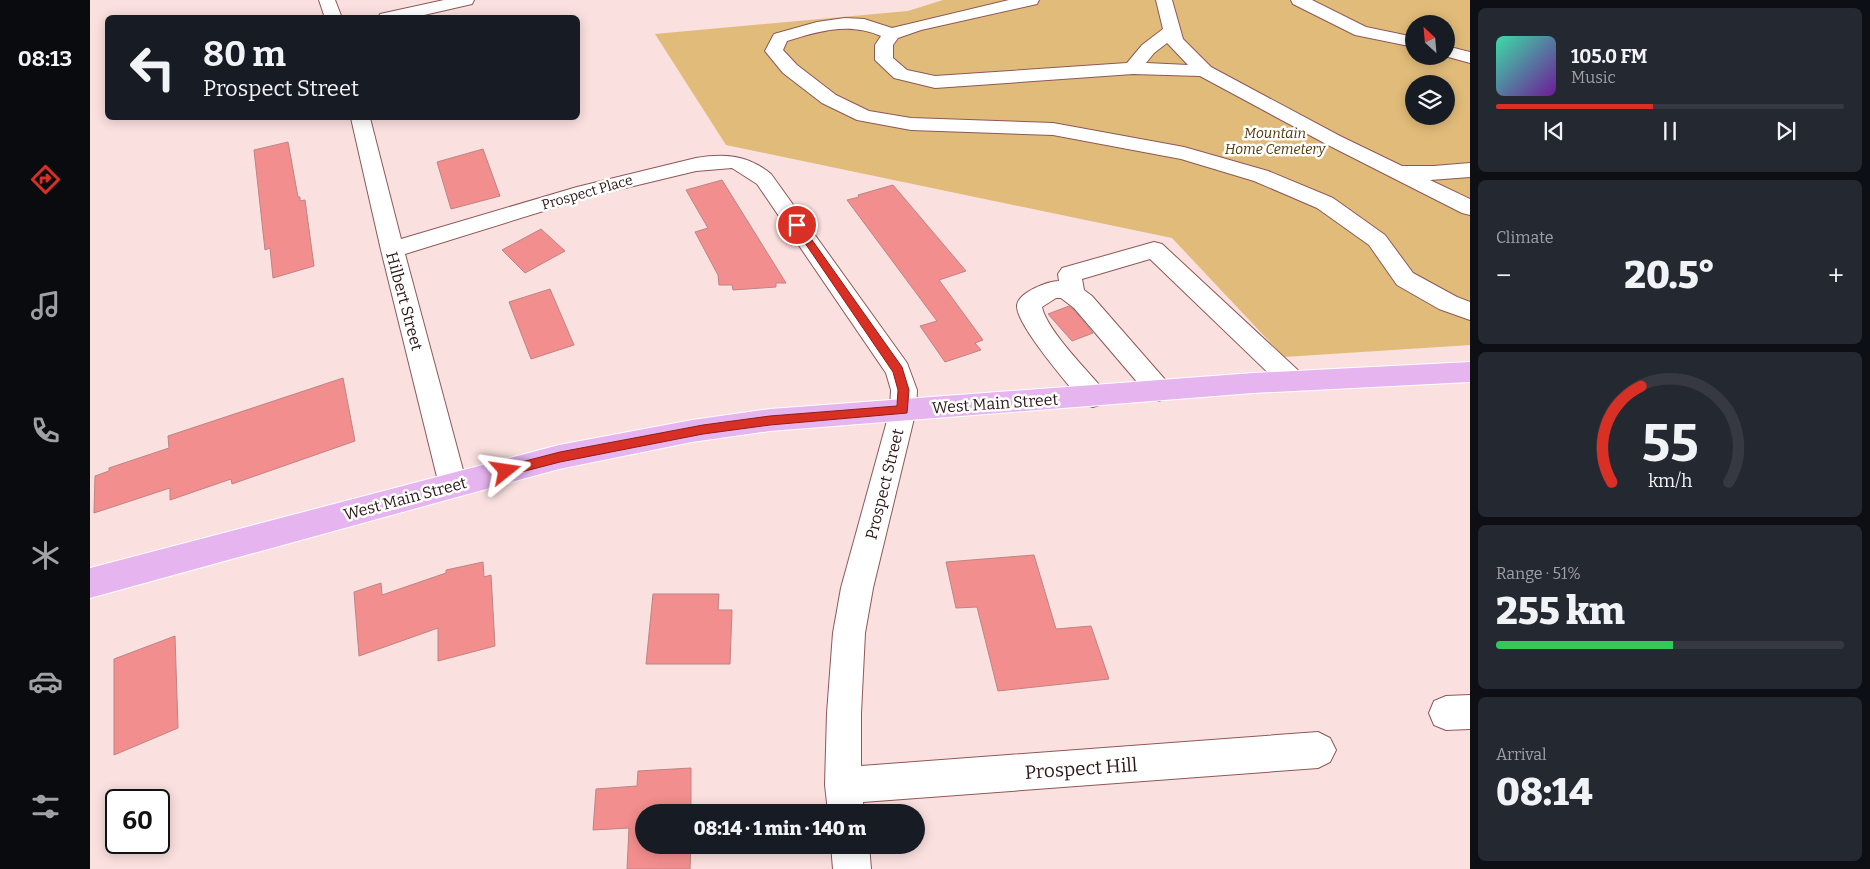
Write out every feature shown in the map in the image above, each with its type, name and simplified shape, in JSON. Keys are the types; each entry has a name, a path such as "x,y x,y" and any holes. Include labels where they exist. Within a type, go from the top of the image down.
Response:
{"main road":[{"name":"West Main Street","path":"90,583 560,457 692,431 770,420 1159,390 1470,372"}],"street":[{"path":"327,0 333,15"},
{"path":"399,15 466,0"},
{"path":"1031,0 916,26 892,34 884,45 884,60 901,74 935,82 1133,68 1204,71"},
{"path":"1164,0 1175,41 1204,71 1396,172 1470,208"},
{"path":"1299,0 1361,31 1405,40"},
{"path":"892,34 878,28 853,22 818,27 780,38 774,50 790,69 829,99 864,116 911,124 1053,129 1184,153 1261,176 1325,203 1377,240 1405,279 1448,304 1470,311"},
{"path":"1133,68 1148,50 1172,31"},
{"path":"1455,53 1470,58"},
{"name":"Hilbert Street","path":"360,120 453,485"},
{"name":"Prospect Place","path":"392,250 620,182 725,160 749,167 764,179 774,193"},
{"path":"1396,172 1469,175"},
{"name":"Prospect Street","path":"774,193 898,370 904,390 903,410 870,536 849,633 844,713 845,799"},
{"path":"1072,292 1070,274 1154,250 1293,381"},
{"path":"1093,396 1045,337 1031,315 1029,304 1037,298 1061,288 1072,292 1159,390"},
{"name":"Prospect Hill","path":"845,799 1318,750"},
{"path":"851,854 852,869"}],"green space":[{"name":"Mountain Home Cemetery","path":"943,0 1470,0 1470,345 1284,357 1172,238 726,145 655,34 908,11"}],"building":[{"path":"288,142 298,197 300,197 300,201 305,200 314,266 273,278 270,248 265,250 254,150"},
{"path":"483,149 500,196 451,209 437,162"},
{"path":"722,180 786,283 776,283 776,287 733,290 732,285 719,285 718,275 695,232 708,228 686,190"},
{"path":"893,185 966,271 939,280 983,340 975,343 981,350 945,362 920,326 937,321 847,200"},
{"path":"541,229 565,251 525,273 502,250"},
{"path":"550,289 574,345 531,359 509,302"},
{"path":"1069,306 1093,333 1072,341 1048,314"},
{"path":"343,378 355,441 232,484 231,479 170,500 170,488 94,513 95,476 109,471 109,468 169,448 168,436"},
{"path":"1034,555 1056,629 1091,626 1109,679 998,691 977,607 956,608 946,562"},
{"path":"483,562 484,577 491,575 495,646 438,661 438,628 359,656 354,592 381,583 382,595 446,573 446,570"},
{"path":"653,594 719,594 718,610 732,610 730,664 646,664"},
{"path":"175,636 178,728 114,755 114,659"},
{"path":"691,768 691,804 635,804 635,854 691,854 690,869 627,869 629,828 593,830 596,789 637,786 638,771"}],"route":[{"path":"506,471 560,457 703,429 770,420 903,410 904,390 898,370 797,225"}]}
